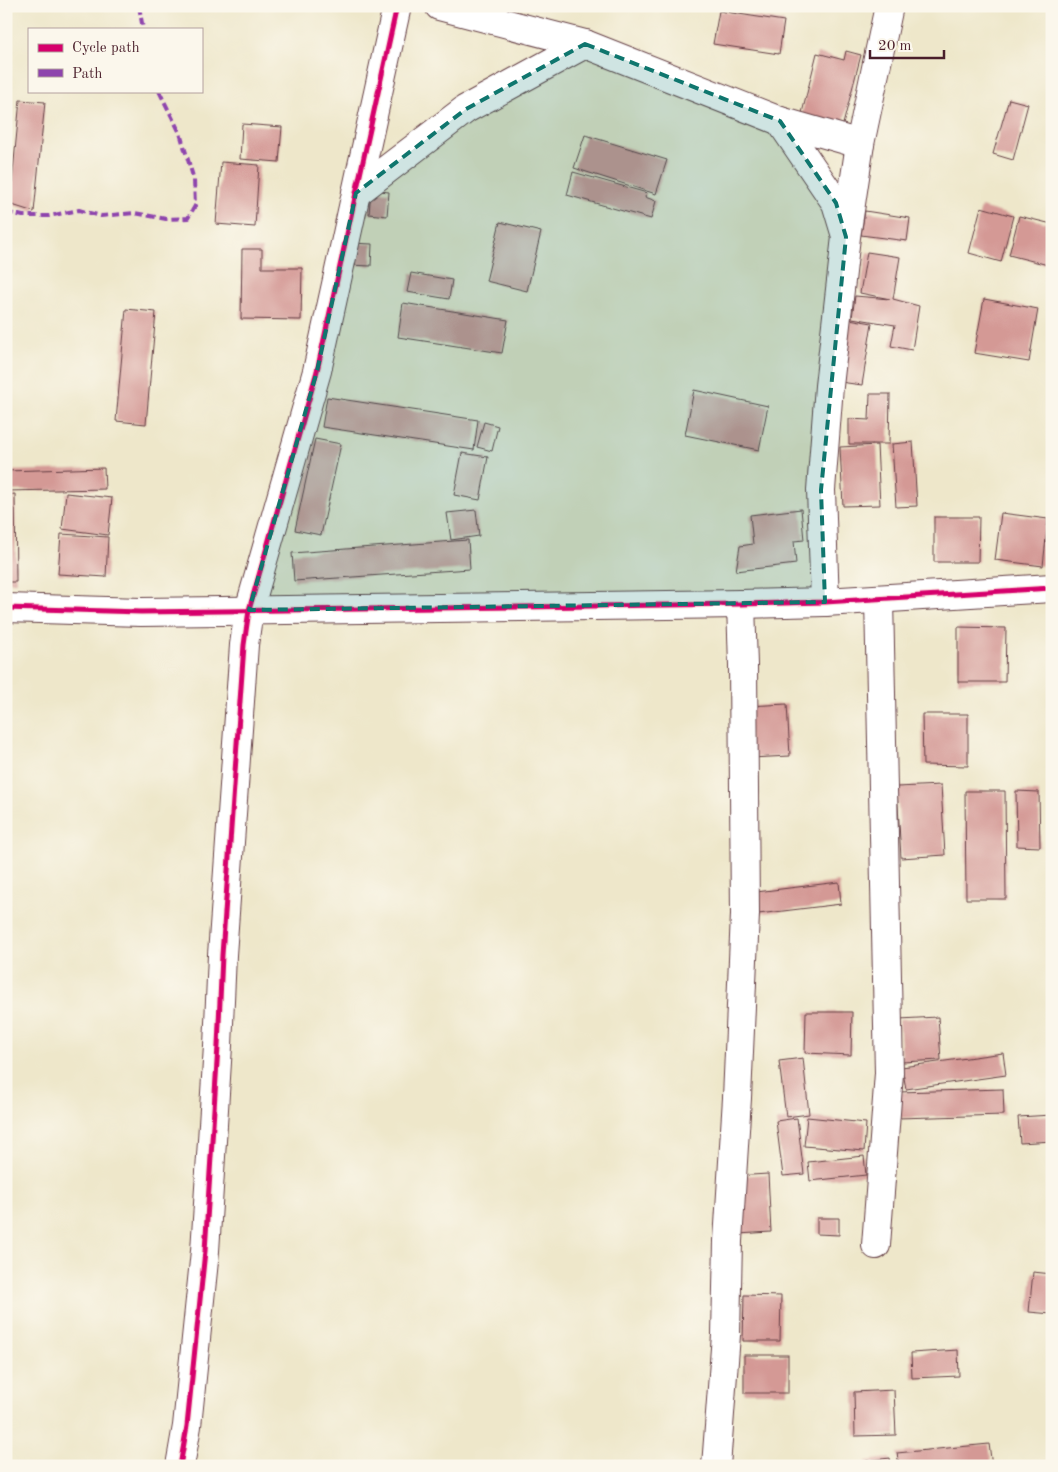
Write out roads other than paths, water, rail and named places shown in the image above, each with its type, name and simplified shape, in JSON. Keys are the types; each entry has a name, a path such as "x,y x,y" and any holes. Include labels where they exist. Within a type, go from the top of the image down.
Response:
{"street":[{"path":"180,1466 187,1426 204,1251 218,1046 222,955 244,645 249,610 317,371 397,6"},
{"path":"439,6 585,44 780,121 860,144"},
{"path":"825,602 821,490 829,386 846,237 860,144 889,6"},
{"path":"356,193 466,109 585,44"},
{"path":"780,121 836,203 846,237"},
{"path":"6,608 141,612 741,604 825,602 1052,588"},
{"path":"876,1245 889,1073 879,598"},
{"path":"716,1466 726,1335 728,1241 737,1098 745,914 744,665 741,604"}]}
